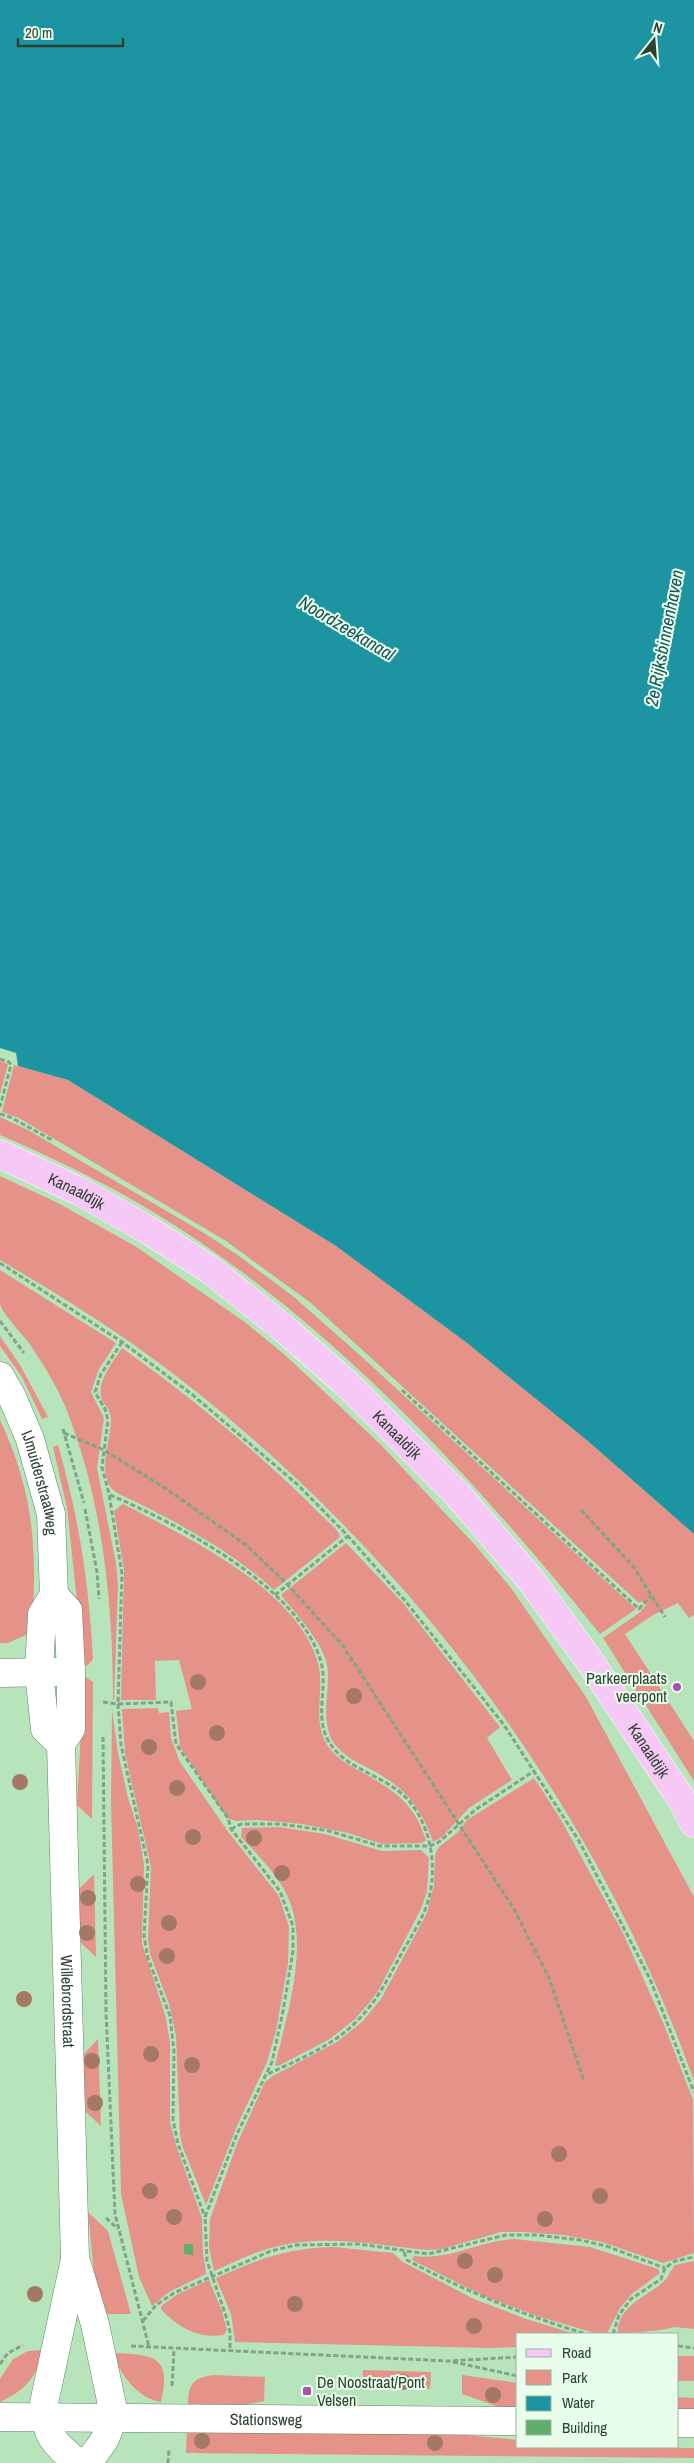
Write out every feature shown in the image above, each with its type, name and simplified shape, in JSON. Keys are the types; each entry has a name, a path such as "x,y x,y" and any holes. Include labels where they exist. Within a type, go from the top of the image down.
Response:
{"main road":[{"name":"Kanaaldijk","path":"0,1154 81,1192 148,1230 209,1269 346,1383 458,1496 530,1579 591,1663 680,1797 694,1823"}],"street":[{"name":"IJmuiderstraatweg","path":"0,1376 12,1397 30,1439 51,1514 54,1595"},
{"path":"0,1673 39,1672 71,1672 68,1610 54,1595 42,1614 39,1672 45,1729 61,1744"},
{"name":"Willebrordstraat","path":"71,1672 71,1730 61,1744 75,2258 44,2403 44,2417 53,2442 78,2463"},
{"name":"Willebrordstraat","path":"75,2258 95,2324 112,2405 112,2417 103,2445 86,2463"},
{"name":"Stationsweg","path":"0,2418 112,2417 516,2421"},
{"path":"679,2423 694,2423"}],"path":[{"path":"0,1059 9,1062 11,1065 0,1107"},
{"path":"0,1263 122,1342 194,1396 298,1485 348,1536 406,1602 504,1724 579,1841 650,1979 694,2092"},
{"path":"122,1342 101,1374 95,1392 105,1409 108,1420 102,1467 109,1494 122,1574 118,1704 121,1745 148,1865 144,1936 148,1958 170,2016 174,2052 173,2120 178,2144 205,2217 207,2261 227,2319 230,2332 230,2350"},
{"path":"30,1439 52,1433 64,1433 104,1450 168,1490 246,1545 288,1585 343,1646 514,1909 549,1978 584,2081"},
{"path":"109,1494 143,1509 232,1561 253,1575 275,1595 304,1630 321,1663 321,1711 327,1739 349,1761 399,1790 410,1801 419,1815 430,1846 432,1863 426,1907 380,1994 364,2014 345,2032 314,2051 266,2075"},
{"path":"581,1510 633,1566 665,1617"},
{"path":"275,1595 348,1536"},
{"path":"103,1702 118,1704 171,1702 176,1744 228,1818 231,1829 280,1891 293,1926 293,1950 284,2011 272,2062 237,2134 205,2217"},
{"path":"231,1829 241,1824 281,1824 329,1831 380,1846 430,1846 439,1842 475,1810 534,1771"},
{"path":"119,2230 149,2347"},
{"path":"142,2322 156,2305 174,2293 271,2251 296,2245 359,2244 403,2252 428,2254 506,2236 537,2235 580,2240 606,2246 665,2268"},
{"path":"403,2252 407,2260 473,2294 533,2318 583,2333"},
{"path":"613,2333 619,2315 631,2299 661,2279 665,2268 676,2261 694,2257"},
{"path":"130,2346 448,2361 516,2357"},
{"path":"679,2346 694,2348"},
{"path":"448,2361 516,2376"}],"green space":[{"path":"0,1061 8,1064 0,1094"},
{"path":"14,1065 68,1080 336,1246 467,1343 589,1442 694,1534 694,1615 689,1618 678,1603 653,1615 625,1634 694,1741 694,1781 603,1638 639,1613 646,1605 642,1601 639,1603 311,1303 226,1241 19,1118 2,1112"},
{"path":"0,1117 28,1130 204,1233 239,1256 294,1297 362,1357 636,1609 600,1634 500,1515 391,1400 333,1346 273,1296 210,1249 145,1207 74,1169 0,1135"},
{"path":"0,1176 56,1202 135,1246 246,1323 285,1355 380,1444 475,1545 511,1588 586,1697 694,1897 694,2081 650,1972 598,1867 537,1765 468,1669 393,1577 311,1492 223,1413 130,1342 0,1260"},
{"path":"0,1270 116,1343 99,1369 91,1392 104,1418 97,1468 116,1563 118,1585 114,1700 111,1628 104,1556 98,1520 81,1450 69,1416 46,1369 29,1343 1,1308"},
{"path":"0,1336 20,1365 48,1417 42,1419 22,1377 0,1346"},
{"path":"122,1348 199,1406 248,1447 331,1524 340,1537 274,1590 242,1564 208,1541 115,1492 109,1485 105,1473 111,1419 110,1412 102,1399 101,1390 107,1370"},
{"path":"0,1420 12,1447 27,1499 31,1524 34,1575 32,1632 8,1643 0,1643"},
{"path":"58,1445 72,1499 86,1577 93,1659 88,1665 84,1666 67,1508 53,1447"},
{"path":"123,1504 177,1532 235,1567 262,1587 286,1609 305,1634 317,1660 320,1671 319,1716 324,1738 330,1749 344,1761 383,1784 401,1798 415,1816 426,1840 422,1843 382,1844 348,1833 302,1824 258,1820 236,1821 227,1818 180,1747 176,1711 192,1709 179,1660 155,1661 156,1700 121,1700 124,1570 114,1511"},
{"path":"346,1543 403,1603 500,1727 487,1738 512,1780 469,1808 442,1837 433,1842 420,1813 408,1797 393,1783 348,1757 332,1740 326,1712 328,1674 324,1656 308,1628 281,1595"},
{"path":"84,1676 93,1682 92,1819 77,1805"},
{"path":"158,1708 159,1713 169,1712 171,1738 180,1762 229,1833 279,1896 289,1927 288,1964 276,2031 267,2062 237,2126 206,2205 182,2145 180,2134 176,2036 169,2004 150,1954 148,1940 151,1867 125,1753 122,1709"},
{"path":"112,1709 118,1753 128,1798 138,1829 144,1864 142,1943 166,2018 170,2043 170,2123 202,2218 203,2253 206,2272 206,2274 169,2292 152,2306 139,2277 121,2194 111,1801"},
{"path":"534,1778 560,1818 623,1933 665,2027 693,2100 694,2253 663,2263 602,2242 563,2235 501,2232 442,2249 427,2250 368,2243 310,2241 271,2248 242,2258 214,2271 209,2248 210,2219 237,2144 265,2082 337,2042 362,2022 381,1999 427,1913 434,1885 435,1855 438,1848 458,1832 467,1820"},
{"path":"279,1827 325,1834 382,1851 421,1850 429,1858 427,1891 421,1909 378,1991 355,2019 330,2039 278,2066 275,2065 294,1979 297,1934 293,1912 286,1893 277,1878 241,1837 242,1828"},
{"path":"94,1874 96,1957 80,1942 79,1889"},
{"path":"98,2039 101,2126 86,2112 83,2055"},
{"path":"88,2212 108,2231 131,2314 102,2314 94,2274"},
{"path":"514,2239 590,2247 658,2269 660,2273 632,2294 620,2308 607,2333 595,2333 540,2317 484,2296 412,2260 414,2256 439,2256"},
{"path":"334,2247 393,2253 403,2262 474,2299 526,2319 572,2333 516,2333 516,2347 489,2348 235,2342 231,2314 216,2278 273,2256"},
{"path":"694,2261 694,2329 674,2327 662,2330 618,2333 619,2324 629,2307 666,2279 675,2265"},
{"path":"209,2280 222,2311 227,2330 223,2335 205,2335 189,2330 174,2321 161,2309 161,2306 178,2294"},
{"path":"43,2350 37,2368 29,2382 16,2393 0,2402 0,2379 13,2359 28,2351"},
{"path":"115,2353 149,2357 161,2366 164,2375 164,2386 161,2402 152,2400 131,2385 113,2355"},
{"path":"679,2356 694,2356 694,2381 679,2381"},
{"path":"363,2370 431,2372 430,2389 363,2389"},
{"path":"214,2375 265,2377 264,2401 233,2407 188,2407 192,2384 200,2378"},
{"path":"462,2375 516,2383 516,2409 502,2408 462,2394"},
{"path":"679,2397 694,2398 694,2412 679,2411"},
{"path":"187,2428 394,2428 516,2440 516,2448 694,2448 694,2458 186,2453"}],"water":[{"path":"0,0 694,0 694,1534 589,1442 467,1343 336,1246 68,1080 18,1066 16,1053 0,1048"}],"building":[{"path":"184,2244 193,2244 193,2255 184,2254"}],"place":[{"name":"Parkeerplaats veerpont","path":"677,1687"},
{"name":"De Noostraat/Pont Velsen","path":"307,2391"}],"water label":[{"name":"Noordzeekanaal","path":"347,628"},
{"name":"2e Rijksbinnenhaven","path":"664,638"}]}
